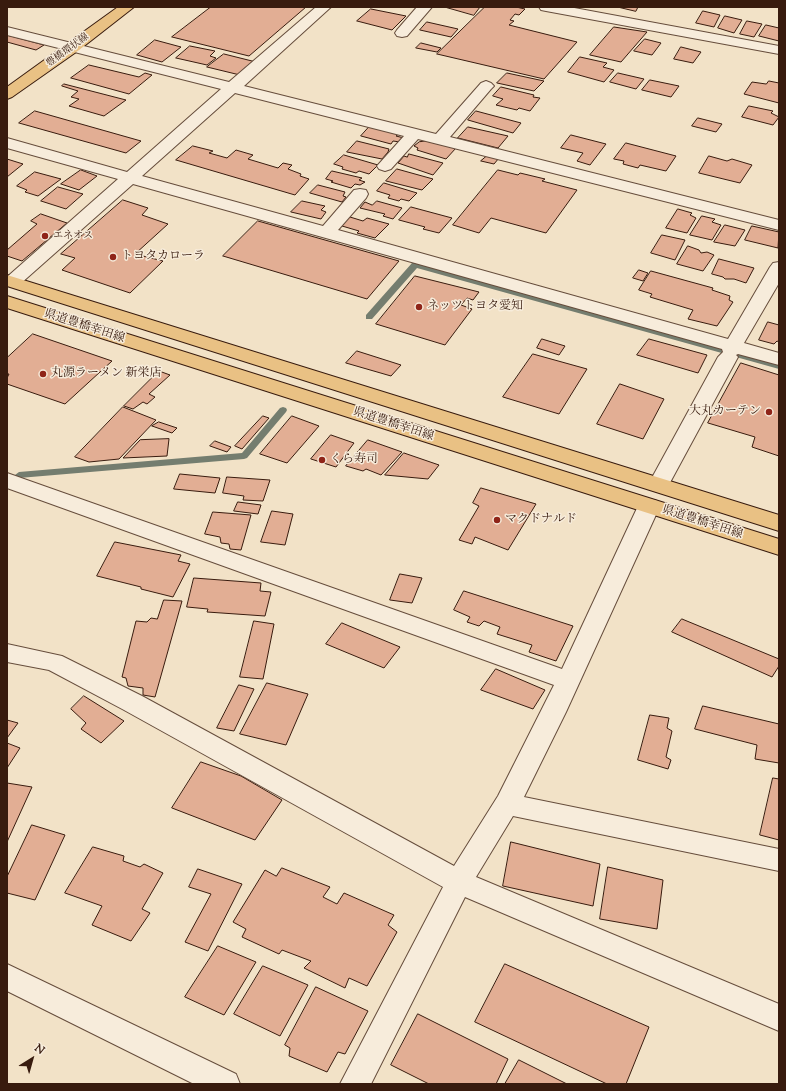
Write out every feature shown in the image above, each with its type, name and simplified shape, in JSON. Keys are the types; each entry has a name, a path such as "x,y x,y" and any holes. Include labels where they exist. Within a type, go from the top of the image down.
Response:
{"main road":[{"name":"豊橋環状線","path":"7,94 74,47 127,7"},
{"name":"県道豊橋幸田線","path":"10,280 654,495 779,547"},
{"name":"県道豊橋幸田線","path":"7,302 654,495 779,523"}],"street":[{"path":"10,280 132,177 324,7"},
{"path":"402,33 425,7"},
{"path":"550,7 779,50"},
{"path":"7,30 779,225"},
{"path":"440,139 486,86"},
{"path":"385,166 414,133"},
{"path":"7,143 327,232 731,351 779,359"},
{"path":"327,232 360,194"},
{"path":"355,1084 459,882 507,804 554,712 567,680 654,495 731,351 779,267"},
{"path":"7,480 567,680"},
{"path":"7,653 54,662 133,703 459,882 779,1018"},
{"path":"507,804 779,860"},
{"path":"7,977 225,1084"}],"building":[{"path":"211,7 306,7 249,56 172,37"},
{"path":"445,7 480,7 474,15"},
{"path":"485,7 516,7 525,9 519,15 515,14 510,20 514,21 509,25 577,42 544,79 437,54"},
{"path":"618,7 638,7 636,11"},
{"path":"371,9 406,16 392,30 357,21"},
{"path":"703,11 720,15 714,27 696,23"},
{"path":"725,16 742,20 734,33 718,28"},
{"path":"747,21 762,24 754,37 740,34"},
{"path":"427,22 458,29 451,37 420,30"},
{"path":"766,25 779,28 779,41 759,36"},
{"path":"614,27 647,32 621,62 590,55"},
{"path":"7,35 44,45 36,50 7,42"},
{"path":"645,39 661,43 652,55 634,51"},
{"path":"155,40 181,47 162,62 137,55"},
{"path":"421,43 441,48 437,52 416,48"},
{"path":"190,46 215,51 210,56 216,58 207,65 176,58"},
{"path":"681,47 701,52 693,63 674,59"},
{"path":"224,54 256,62 240,75 207,67"},
{"path":"580,57 607,63 603,67 614,70 604,82 568,72"},
{"path":"89,65 139,77 145,73 152,75 129,94 71,78"},
{"path":"507,73 544,81 534,91 497,83"},
{"path":"618,73 644,79 636,89 610,82"},
{"path":"650,80 679,86 671,97 642,90"},
{"path":"769,81 779,83 779,103 744,94 752,82 766,84"},
{"path":"64,84 126,100 104,116 69,106 79,99 71,97 78,91 62,86"},
{"path":"501,87 534,95 533,97 540,98 530,111 519,108 517,110 496,105 503,99 493,96"},
{"path":"749,106 773,111 771,113 779,117 773,125 742,117"},
{"path":"35,111 141,141 126,153 19,123"},
{"path":"476,111 521,123 513,133 468,120"},
{"path":"698,118 722,124 716,132 692,126"},
{"path":"370,126 400,133 396,136 404,138 400,142 393,141 391,144 361,136"},
{"path":"468,127 508,136 498,148 458,138"},
{"path":"571,135 606,144 590,165 577,161 583,153 561,148"},
{"path":"357,141 389,149 382,159 347,152"},
{"path":"426,141 456,148 446,159 417,150 418,148 414,146 419,142"},
{"path":"626,143 676,156 666,171 640,165 638,168 623,164 624,161 614,159"},
{"path":"193,146 213,151 209,153 227,158 236,150 253,155 248,159 278,168 283,163 292,165 288,169 309,179 295,195 176,160"},
{"path":"409,154 443,163 433,175 398,163 404,156 407,157"},
{"path":"344,155 378,165 369,174 359,171 356,173 342,169 343,167 334,164"},
{"path":"487,156 499,158 494,164 481,161"},
{"path":"709,156 727,161 732,159 752,165 740,183 699,173"},
{"path":"7,159 23,164 7,177"},
{"path":"397,169 433,179 422,190 386,181"},
{"path":"81,170 97,176 79,190 61,184"},
{"path":"498,170 545,179 542,181 577,190 546,233 491,218 479,233 453,225"},
{"path":"332,171 362,178 359,180 365,182 360,185 355,184 351,188 331,182 333,181 326,179"},
{"path":"35,172 61,179 38,196 25,192 27,190 17,186"},
{"path":"384,183 417,193 409,201 401,199 399,201 388,198 390,195 377,191"},
{"path":"318,185 345,192 343,196 346,197 342,202 310,193"},
{"path":"58,187 83,194 66,209 41,201"},
{"path":"123,200 148,208 142,215 168,224 135,254 163,261 130,293 62,270 75,258 61,254"},
{"path":"302,201 325,206 321,210 326,212 321,219 291,212"},
{"path":"377,201 402,208 393,219 383,216 385,214 360,208 365,202 372,205"},
{"path":"411,207 452,218 439,233 423,229 425,227 399,220"},
{"path":"678,209 692,213 690,215 696,218 687,233 666,228"},
{"path":"41,214 67,223 22,261 7,256 7,250 37,224 31,221"},
{"path":"702,216 715,219 712,222 721,225 712,240 690,235"},
{"path":"350,217 363,221 367,218 389,224 375,238 357,233 359,231 342,226"},
{"path":"258,221 399,261 367,299 223,256"},
{"path":"725,225 745,230 735,246 714,242"},
{"path":"752,226 779,232 778,248 745,240"},
{"path":"662,235 685,240 675,260 651,253"},
{"path":"688,246 699,250 701,253 707,252 714,255 703,271 677,264"},
{"path":"719,259 754,268 746,283 734,279 725,279 712,274"},
{"path":"639,270 648,273 643,281 633,278"},
{"path":"651,271 713,288 712,290 730,296 729,300 733,302 717,326 688,319 693,310 650,297 652,294 639,290"},
{"path":"415,276 479,292 473,300 467,298 461,305 472,309 445,345 376,324"},
{"path":"768,322 779,325 779,342 777,341 774,344 759,340"},
{"path":"33,334 112,361 65,404 7,384 9,374 7,374 7,358"},
{"path":"542,339 565,346 559,355 537,348"},
{"path":"649,339 707,355 698,373 637,355"},
{"path":"357,351 401,365 391,376 346,363"},
{"path":"533,354 587,369 559,414 503,397"},
{"path":"741,363 779,375 779,456 752,447 755,437 708,423"},
{"path":"159,371 170,375 149,394 155,397 147,404 143,402 133,409 124,406"},
{"path":"620,384 664,399 643,439 597,424"},
{"path":"123,407 156,420 119,459 89,462 75,457"},
{"path":"263,416 269,418 242,449 235,446"},
{"path":"292,416 319,426 287,463 260,454"},
{"path":"159,422 177,428 172,433 152,426"},
{"path":"331,435 354,443 336,467 311,459"},
{"path":"169,439 167,456 123,458 140,440"},
{"path":"368,440 402,452 381,475 366,469 363,471 346,466"},
{"path":"215,441 231,447 227,452 210,446"},
{"path":"404,453 439,465 428,479 385,475"},
{"path":"180,474 220,478 215,493 174,489"},
{"path":"227,477 270,480 263,501 243,500 244,496 223,493"},
{"path":"481,488 536,504 508,550 475,537 472,544 459,540 479,506 473,503"},
{"path":"238,502 261,505 258,514 234,511"},
{"path":"272,511 293,514 285,545 261,542"},
{"path":"213,512 251,515 241,550 230,549 229,544 221,543 220,537 205,534"},
{"path":"115,542 181,555 178,561 190,564 173,597 97,576"},
{"path":"400,574 422,578 412,603 390,600"},
{"path":"194,578 261,583 260,591 271,592 265,616 207,612 208,609 187,607"},
{"path":"464,591 573,626 556,661 529,652 532,645 497,634 500,627 484,621 479,626 467,622 470,617 454,610"},
{"path":"164,600 182,601 155,697 143,695 143,688 128,686 126,678 122,677 136,621 147,622 151,618 157,619"},
{"path":"682,619 779,659 779,666 772,677 672,632"},
{"path":"254,621 274,624 263,679 240,677"},
{"path":"342,623 400,647 384,668 326,644"},
{"path":"496,669 545,690 533,709 481,690"},
{"path":"267,683 308,694 286,745 240,734"},
{"path":"239,685 254,689 234,731 217,728"},
{"path":"84,696 124,721 101,743 81,729 86,723 71,709"},
{"path":"703,706 779,724 779,763 755,759 757,745 695,729"},
{"path":"650,715 669,718 667,728 672,731 666,757 671,760 668,769 638,760"},
{"path":"7,720 18,723 7,738"},
{"path":"7,743 20,748 7,768"},
{"path":"201,762 241,776 282,800 255,840 172,808"},
{"path":"773,778 779,779 779,840 760,835"},
{"path":"7,783 32,787 7,842"},
{"path":"32,825 65,835 35,900 7,893 7,877"},
{"path":"511,842 600,864 593,906 503,886"},
{"path":"93,847 124,856 123,861 140,867 144,864 163,873 142,909 150,913 131,941 92,925 102,906 65,893"},
{"path":"608,867 663,880 657,929 600,919"},
{"path":"282,868 330,887 323,897 337,904 344,893 394,915 388,925 397,932 367,986 349,978 345,988 304,968 311,961 282,950 279,954 242,937 246,929 233,922 265,870 276,876"},
{"path":"198,869 242,884 208,951 185,942 211,894 189,887"},
{"path":"218,946 256,962 224,1015 185,997"},
{"path":"505,964 649,1027 626,1084 607,1084 475,1022"},
{"path":"263,966 308,985 280,1036 234,1014"},
{"path":"316,987 368,1011 345,1054 338,1052 327,1072 289,1056 290,1048 285,1045"},
{"path":"418,1014 508,1059 496,1084 429,1084 391,1065"},
{"path":"519,1060 567,1084 505,1084"}],"waterway":[{"path":"369,317 415,265 779,367"},
{"path":"19,475 244,456 283,410"}],"place":[{"name":"エネオス","path":"45,236"},
{"name":"トヨタカローラ","path":"113,257"},
{"name":"ネッツトヨタ愛知","path":"419,307"},
{"name":"丸源ラーメン 新栄店","path":"43,374"},
{"name":"大丸カーテン","path":"769,412"},
{"name":"くら寿司","path":"322,460"},
{"name":"マクドナルド","path":"497,520"}]}
